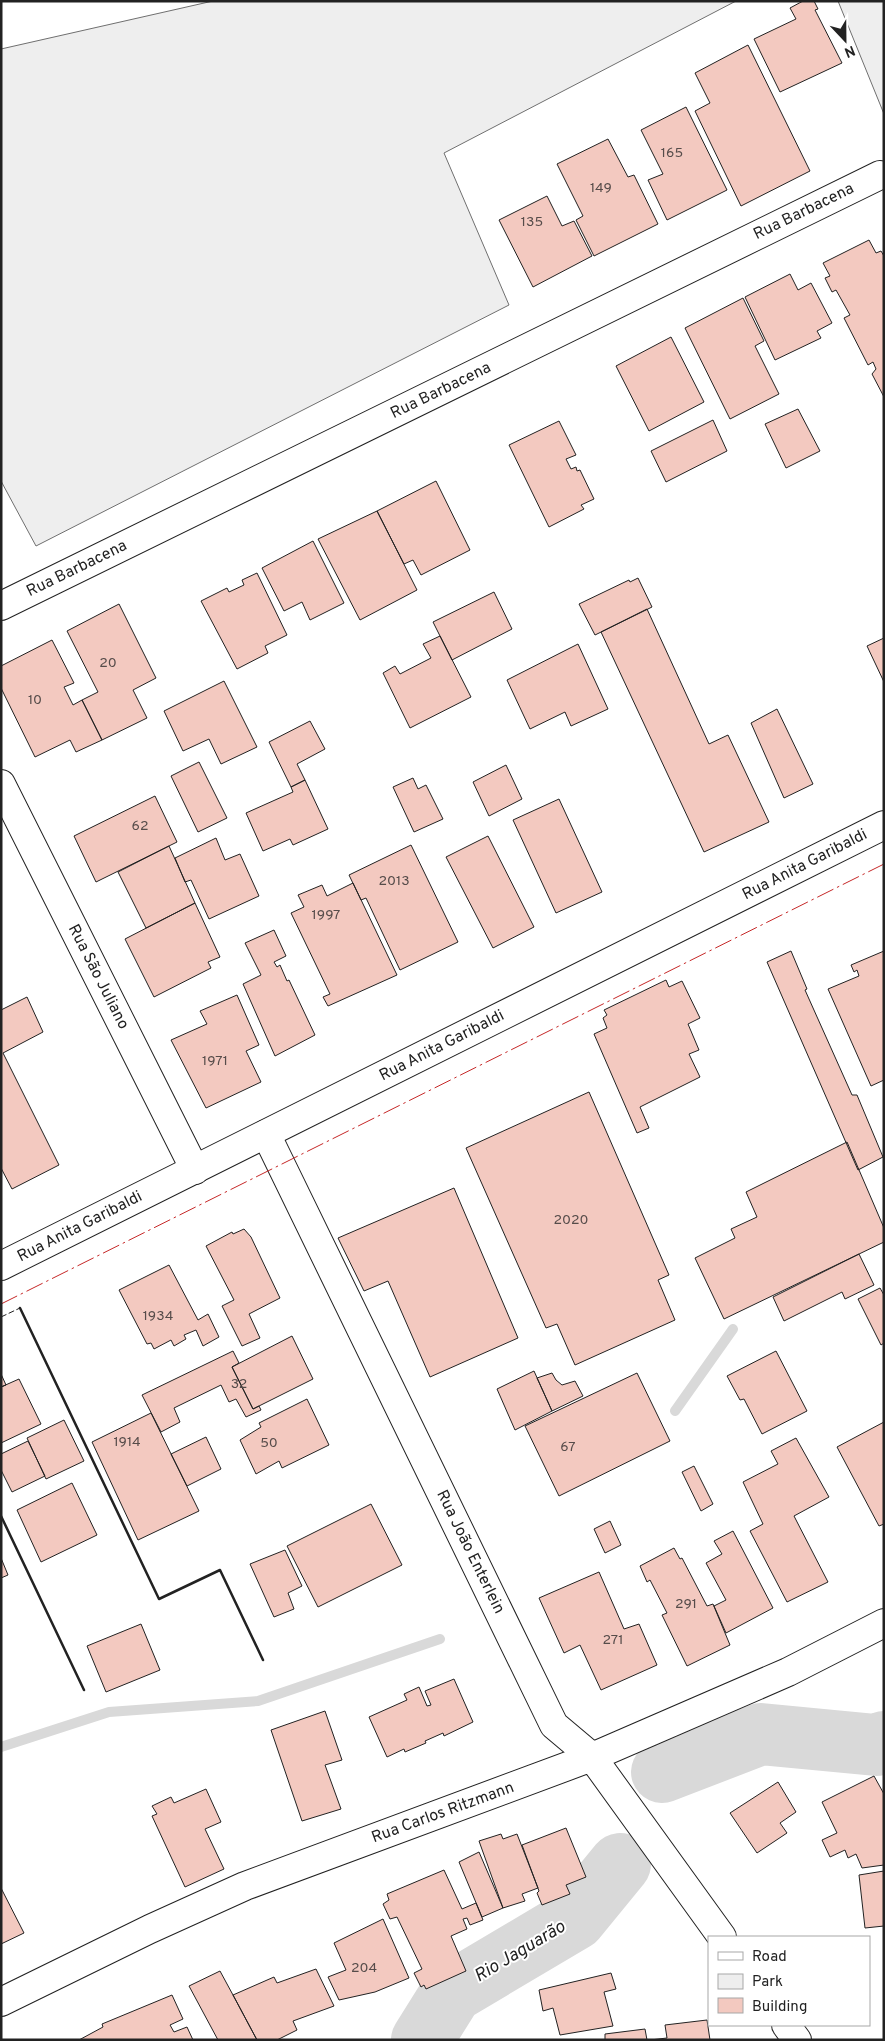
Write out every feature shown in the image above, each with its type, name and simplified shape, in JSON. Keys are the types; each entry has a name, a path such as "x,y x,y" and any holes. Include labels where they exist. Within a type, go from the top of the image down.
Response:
{"street":[{"name":"Rua Barbacena","path":"1,606 880,175"},
{"name":"Rua São Juliano","path":"1,784 195,1170"},
{"name":"Rua Anita Garibaldi","path":"1,1266 884,825"},
{"name":"Rua João Enterlein","path":"266,1134 554,1725 592,1757 721,1936"},
{"name":"Rua Carlos Ritzmann","path":"1,2002 150,1929 245,1886 592,1757 788,1672 884,1623"},
{"path":"787,2026 797,2040"}],"green space":[{"path":"213,1 736,1 444,153 509,305 36,546 1,481 1,49"},
{"path":"838,1 884,1 884,114"}],"building":[{"path":"803,1 814,1 818,9 815,10 842,63 780,92 754,39 796,19 790,8"},
{"path":"748,45 810,171 741,206 695,111 710,103 695,73"},
{"path":"686,107 727,190 667,220 648,180 663,174 641,130"},
{"path":"608,139 628,177 634,175 658,224 594,256 576,220 583,216 557,164"},
{"path":"547,196 562,226 574,221 592,256 533,287 499,220"},
{"path":"869,240 876,253 881,251 884,256 884,397 872,374 876,369 873,362 868,365 844,318 850,315 836,290 832,292 825,278 830,276 823,263"},
{"path":"790,274 798,290 811,283 832,323 817,331 821,338 775,360 745,297"},
{"path":"743,298 764,341 755,346 779,394 730,419 685,328"},
{"path":"671,337 704,402 649,431 616,366"},
{"path":"798,409 820,451 786,468 765,424"},
{"path":"713,420 727,451 666,482 651,451"},
{"path":"559,421 576,455 566,459 571,469 576,467 577,471 580,470 594,499 581,505 584,509 549,527 509,445"},
{"path":"436,481 470,550 421,575 413,560 404,564 377,511"},
{"path":"377,511 417,590 360,620 318,539"},
{"path":"313,541 344,603 310,620 302,602 284,611 262,568"},
{"path":"257,573 287,635 265,646 268,653 237,669 201,601 227,588 229,592 244,585 242,580"},
{"path":"638,578 652,607 595,635 579,604 629,580 630,582"},
{"path":"494,592 512,629 452,660 433,622"},
{"path":"119,604 156,678 133,690 147,718 102,740 82,700 98,692 67,631"},
{"path":"647,609 709,744 728,735 769,822 704,852 601,632"},
{"path":"440,636 471,697 410,728 383,673 395,666 400,674 431,658 423,644"},
{"path":"884,638 884,682 867,646"},
{"path":"52,640 74,683 64,687 73,705 82,700 102,740 76,752 70,740 35,757 1,688 1,666"},
{"path":"578,644 608,709 571,726 565,712 530,729 507,680"},
{"path":"224,681 257,747 221,764 209,739 183,751 164,711"},
{"path":"777,709 813,784 784,798 751,723"},
{"path":"310,721 325,749 297,764 305,780 291,787 269,742"},
{"path":"199,762 227,818 198,832 171,776"},
{"path":"506,765 522,799 489,816 473,782"},
{"path":"413,778 418,789 426,785 443,819 414,832 393,787"},
{"path":"305,780 328,829 293,845 290,839 263,851 246,813 293,792 291,787"},
{"path":"155,796 177,842 96,882 74,836"},
{"path":"559,799 602,892 556,913 513,820"},
{"path":"488,836 534,927 493,948 446,857"},
{"path":"216,838 225,860 240,854 259,896 209,919 191,880 185,882 175,858"},
{"path":"411,845 458,942 400,970 366,898 361,900 349,875"},
{"path":"169,846 195,903 146,928 118,872"},
{"path":"353,883 397,975 328,1006 323,997 330,994 291,913 304,907 298,895 322,885 327,896"},
{"path":"195,903 220,957 208,962 211,968 154,997 125,939"},
{"path":"274,930 286,956 274,962 277,967 280,965 287,981 289,980 315,1035 275,1056 243,984 261,975 245,943"},
{"path":"791,951 807,989 805,990 852,1095 857,1095 883,1157 858,1170 767,962"},
{"path":"884,951 884,1080 871,1086 828,989 859,976 857,970 854,972 851,965"},
{"path":"666,980 669,987 682,981 700,1018 688,1024 699,1050 689,1054 700,1077 640,1107 649,1128 637,1133 594,1034 607,1028 603,1018 607,1015 604,1010"},
{"path":"237,995 259,1045 246,1051 261,1082 206,1108 171,1040 207,1024 200,1011"},
{"path":"27,997 43,1032 3,1053 59,1165 12,1189 1,1168 1,1010"},
{"path":"589,1092 669,1275 658,1280 675,1320 575,1365 557,1324 546,1328 466,1148"},
{"path":"847,1142 884,1228 884,1242 724,1319 695,1258 735,1238 731,1229 757,1217 746,1192"},
{"path":"454,1188 518,1338 430,1377 388,1281 364,1291 338,1238"},
{"path":"244,1229 251,1237 280,1298 249,1314 260,1338 242,1346 222,1306 234,1300 206,1246 232,1232 233,1234"},
{"path":"859,1254 874,1285 845,1299 842,1292 784,1321 773,1297"},
{"path":"169,1265 198,1320 208,1314 219,1337 203,1346 196,1330 184,1335 186,1339 174,1346 171,1340 154,1349 151,1343 147,1344 119,1290"},
{"path":"880,1288 884,1295 884,1343 881,1345 858,1299"},
{"path":"292,1336 313,1379 253,1409 232,1367"},
{"path":"233,1351 239,1363 232,1367 253,1409 259,1406 261,1410 246,1417 236,1399 229,1402 221,1385 174,1408 180,1422 161,1432 142,1395"},
{"path":"776,1351 807,1411 762,1434 744,1399 740,1400 727,1376"},
{"path":"534,1371 552,1411 515,1430 497,1389"},
{"path":"552,1373 562,1385 575,1381 583,1396 552,1411 537,1378"},
{"path":"637,1373 670,1441 559,1496 525,1426"},
{"path":"1,1374 6,1385 1,1387"},
{"path":"19,1379 41,1424 1,1443 1,1387"},
{"path":"307,1399 329,1445 282,1468 279,1461 256,1474 240,1440 261,1427 259,1423"},
{"path":"151,1413 199,1511 138,1540 92,1442"},
{"path":"64,1420 84,1461 46,1479 27,1438"},
{"path":"884,1422 884,1524 879,1526 837,1447"},
{"path":"206,1437 221,1469 187,1486 171,1454"},
{"path":"796,1438 829,1497 794,1516 828,1582 787,1602 750,1531 763,1524 743,1482 778,1464 771,1451"},
{"path":"28,1441 45,1476 12,1492 1,1470 1,1454"},
{"path":"694,1466 713,1504 701,1511 682,1472"},
{"path":"72,1483 97,1535 41,1562 17,1510"},
{"path":"371,1504 402,1565 318,1607 287,1546"},
{"path":"610,1521 621,1545 605,1553 594,1529"},
{"path":"733,1531 773,1608 726,1633 714,1606 726,1600 706,1563 722,1554 714,1541"},
{"path":"674,1548 680,1559 682,1558 707,1606 713,1604 730,1645 687,1666 662,1615 667,1613 650,1580 647,1582 640,1566"},
{"path":"285,1550 302,1586 288,1593 294,1609 274,1617 250,1564"},
{"path":"1,1558 8,1575 1,1578"},
{"path":"599,1572 624,1629 639,1624 657,1665 601,1690 580,1645 564,1653 539,1598"},
{"path":"141,1624 160,1670 106,1692 87,1646"},
{"path":"454,1679 473,1722 444,1736 443,1733 405,1752 404,1749 387,1757 369,1717 407,1700 404,1694 419,1687 427,1706 431,1705 425,1691"},
{"path":"325,1711 342,1760 325,1765 341,1809 302,1821 271,1730"},
{"path":"874,1776 884,1794 884,1865 862,1868 856,1854 848,1858 845,1850 830,1857 822,1840 837,1833 822,1802"},
{"path":"778,1782 796,1812 780,1823 787,1833 757,1853 730,1813"},
{"path":"206,1789 221,1822 205,1829 224,1869 185,1887 152,1816 157,1814 152,1806 171,1797 174,1803"},
{"path":"566,1828 586,1877 566,1885 570,1894 542,1905 537,1893 539,1891 522,1845"},
{"path":"501,1834 503,1839 517,1834 538,1888 522,1894 525,1901 503,1908 479,1841"},
{"path":"479,1852 503,1908 482,1917 459,1862"},
{"path":"444,1870 462,1909 476,1903 483,1920 470,1925 467,1918 463,1919 467,1929 451,1936 466,1971 426,1989 424,1985 421,1987 414,1973 422,1969 397,1917 390,1919 383,1904 389,1900 387,1894"},
{"path":"884,1871 884,1926 865,1928 859,1875"},
{"path":"1,1888 24,1933 1,1944"},
{"path":"383,1919 409,1978 375,1992 339,2000 328,1977 346,1970 334,1943"},
{"path":"316,1969 334,2006 293,2021 297,2030 277,2040 257,2040 233,1995 274,1977 277,1983"},
{"path":"220,1971 257,2040 218,2040 189,1986"},
{"path":"611,1973 616,1989 604,1992 613,2026 560,2035 553,2008 543,2011 539,1990"},
{"path":"172,1995 183,2019 170,2025 174,2032 187,2027 193,2040 79,2040 103,2027 102,2024"},
{"path":"707,2020 710,2040 650,2040 667,2038 665,2025"},
{"path":"645,2029 647,2040 605,2040 605,2034"}],"waterway":[{"path":"675,1411 733,1329"},
{"path":"1,1747 109,1712 258,1701 440,1639"},
{"name":"Rio Jaguarão","path":"662,1772 761,1734 876,1745 884,1742"},
{"name":"Rio Jaguarão","path":"422,2040 452,1992 575,1919 620,1864"}],"fence":[{"path":"1,1317 20,1308"}],"wall":[{"path":"20,1308 159,1599 220,1570 263,1660"},
{"path":"1,1516 84,1690"}],"power":[{"path":"1,1304 884,864"}]}
